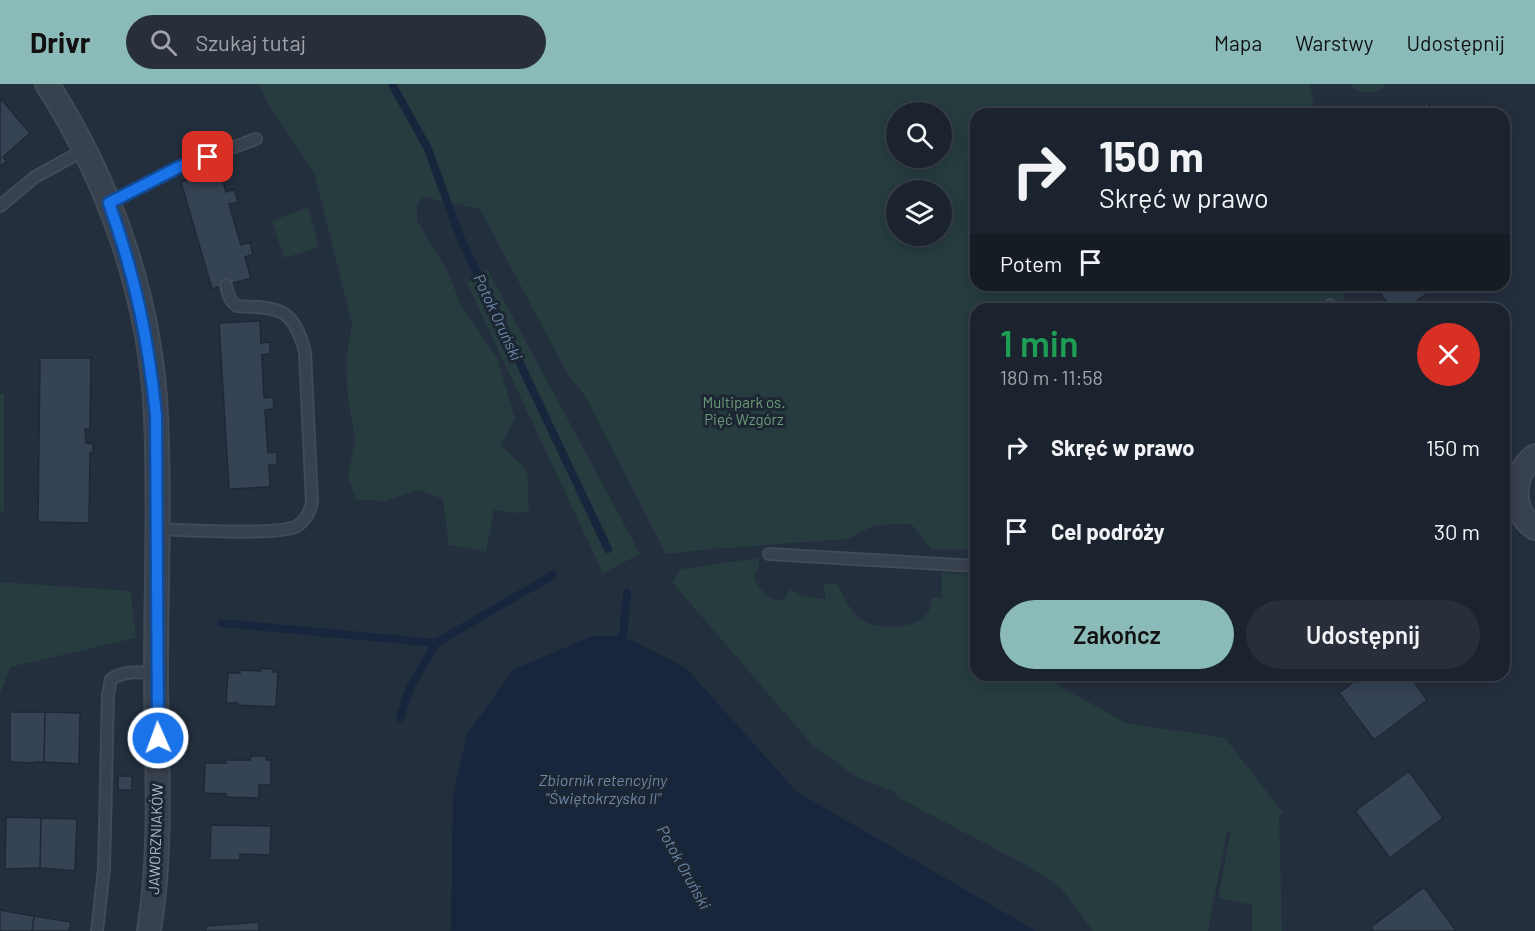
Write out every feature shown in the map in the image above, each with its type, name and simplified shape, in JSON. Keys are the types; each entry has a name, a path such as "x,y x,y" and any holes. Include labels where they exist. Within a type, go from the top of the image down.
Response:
{"street":[{"name":"JAWORZNIAKÓW","path":"47,84 63,109 109,203 132,271 151,364 156,415 158,529 156,674 159,759 156,889 149,931"},
{"path":"1535,456 1522,470 1510,494 1523,516 1535,528"}],"lane":[{"path":"109,203 179,167 256,139"},
{"path":"0,206 35,177 84,150"},
{"path":"158,529 244,531 286,529 295,527 302,521 308,514 312,503 305,352 300,332 286,314 276,309 233,304 226,285"},
{"path":"769,554 970,566"},
{"path":"97,931 104,869 109,687 111,679 119,674 132,671 156,674"}],"green space":[{"name":"Multipark os. Pięć Wzgórz","path":"258,84 1310,84 1314,108 970,108 970,291 1342,291 1344,303 970,303 970,550 932,549 911,524 875,525 848,539 666,554 584,394 568,375 480,209 423,197 417,204 417,221 448,272 461,305 497,358 515,418 501,446 527,470 529,511 517,513 494,510 486,552 449,545 443,499 418,490 385,501 356,500 348,476 355,438 348,399 346,359 352,323 315,175 272,110"},
{"path":"1350,84 1386,84 1377,91 1368,93 1359,91"},
{"path":"308,207 319,247 284,258 272,221"},
{"path":"487,269 640,554 603,573 467,283"},
{"path":"0,394 4,394 4,511 0,511"},
{"path":"758,558 759,568 754,577 755,581 762,591 776,601 785,598 789,589 802,595 826,600 823,584 837,584 860,619 879,626 891,627 904,626 924,617 930,609 931,598 942,598 942,573 970,574 970,681 1062,681 1058,685 1126,723 1225,738 1284,814 1279,816 1282,931 1252,931 1252,905 1218,898 1231,831 1227,832 1208,931 1093,931 1061,888 1026,865 899,798 895,792 857,777 813,746 672,582 681,569"},
{"path":"0,582 131,591 136,638 10,667 0,694"}],"water":[{"name":"Zbiornik retencyjny \"Świętokrzyska II\"","path":"593,636 623,636 686,668 797,792 1036,931 451,931 453,795 467,734 514,669"}],"building":[{"path":"0,98 30,133 3,157 7,161 0,167"},
{"path":"1427,103 1431,108 1420,108"},
{"path":"220,171 226,192 234,189 238,202 229,204 241,245 250,242 253,254 245,257 251,278 212,289 181,182"},
{"path":"1378,291 1430,291 1414,303 1388,303"},
{"path":"260,321 261,343 270,342 270,354 262,355 264,398 273,397 274,409 265,410 268,453 277,452 277,465 269,465 270,487 229,489 219,323"},
{"path":"40,358 91,358 90,429 85,429 86,443 93,444 93,453 90,453 89,523 38,522"},
{"path":"261,668 278,672 276,707 226,703 228,673 240,673 240,670 261,671"},
{"path":"1355,681 1413,681 1427,700 1374,740 1339,693"},
{"path":"10,712 45,712 44,762 10,762"},
{"path":"45,712 80,713 79,764 44,762"},
{"path":"251,756 267,756 266,760 271,760 271,785 259,785 259,798 226,797 226,794 204,793 205,763 250,760"},
{"path":"1409,771 1443,818 1390,858 1355,811"},
{"path":"118,776 132,776 132,790 118,790"},
{"path":"6,817 41,818 40,868 5,869"},
{"path":"41,818 77,819 75,871 40,868"},
{"path":"211,825 271,826 270,855 240,854 240,860 210,860"},
{"path":"1424,887 1456,931 1373,931 1371,927"},
{"path":"0,910 34,916 32,931 0,931"},
{"path":"34,916 71,922 69,931 32,931"},
{"path":"259,922 259,931 206,931 206,926"}],"waterway":[{"name":"Potok Oruński","path":"392,84 428,149 460,237 608,549"},
{"path":"400,718 410,687 436,643 553,575"},
{"name":"Potok Oruński","path":"622,646 627,593"},
{"path":"222,623 436,643"}],"route":[{"path":"158,738 156,415 143,316 132,271 109,203 179,167 208,157"}]}
